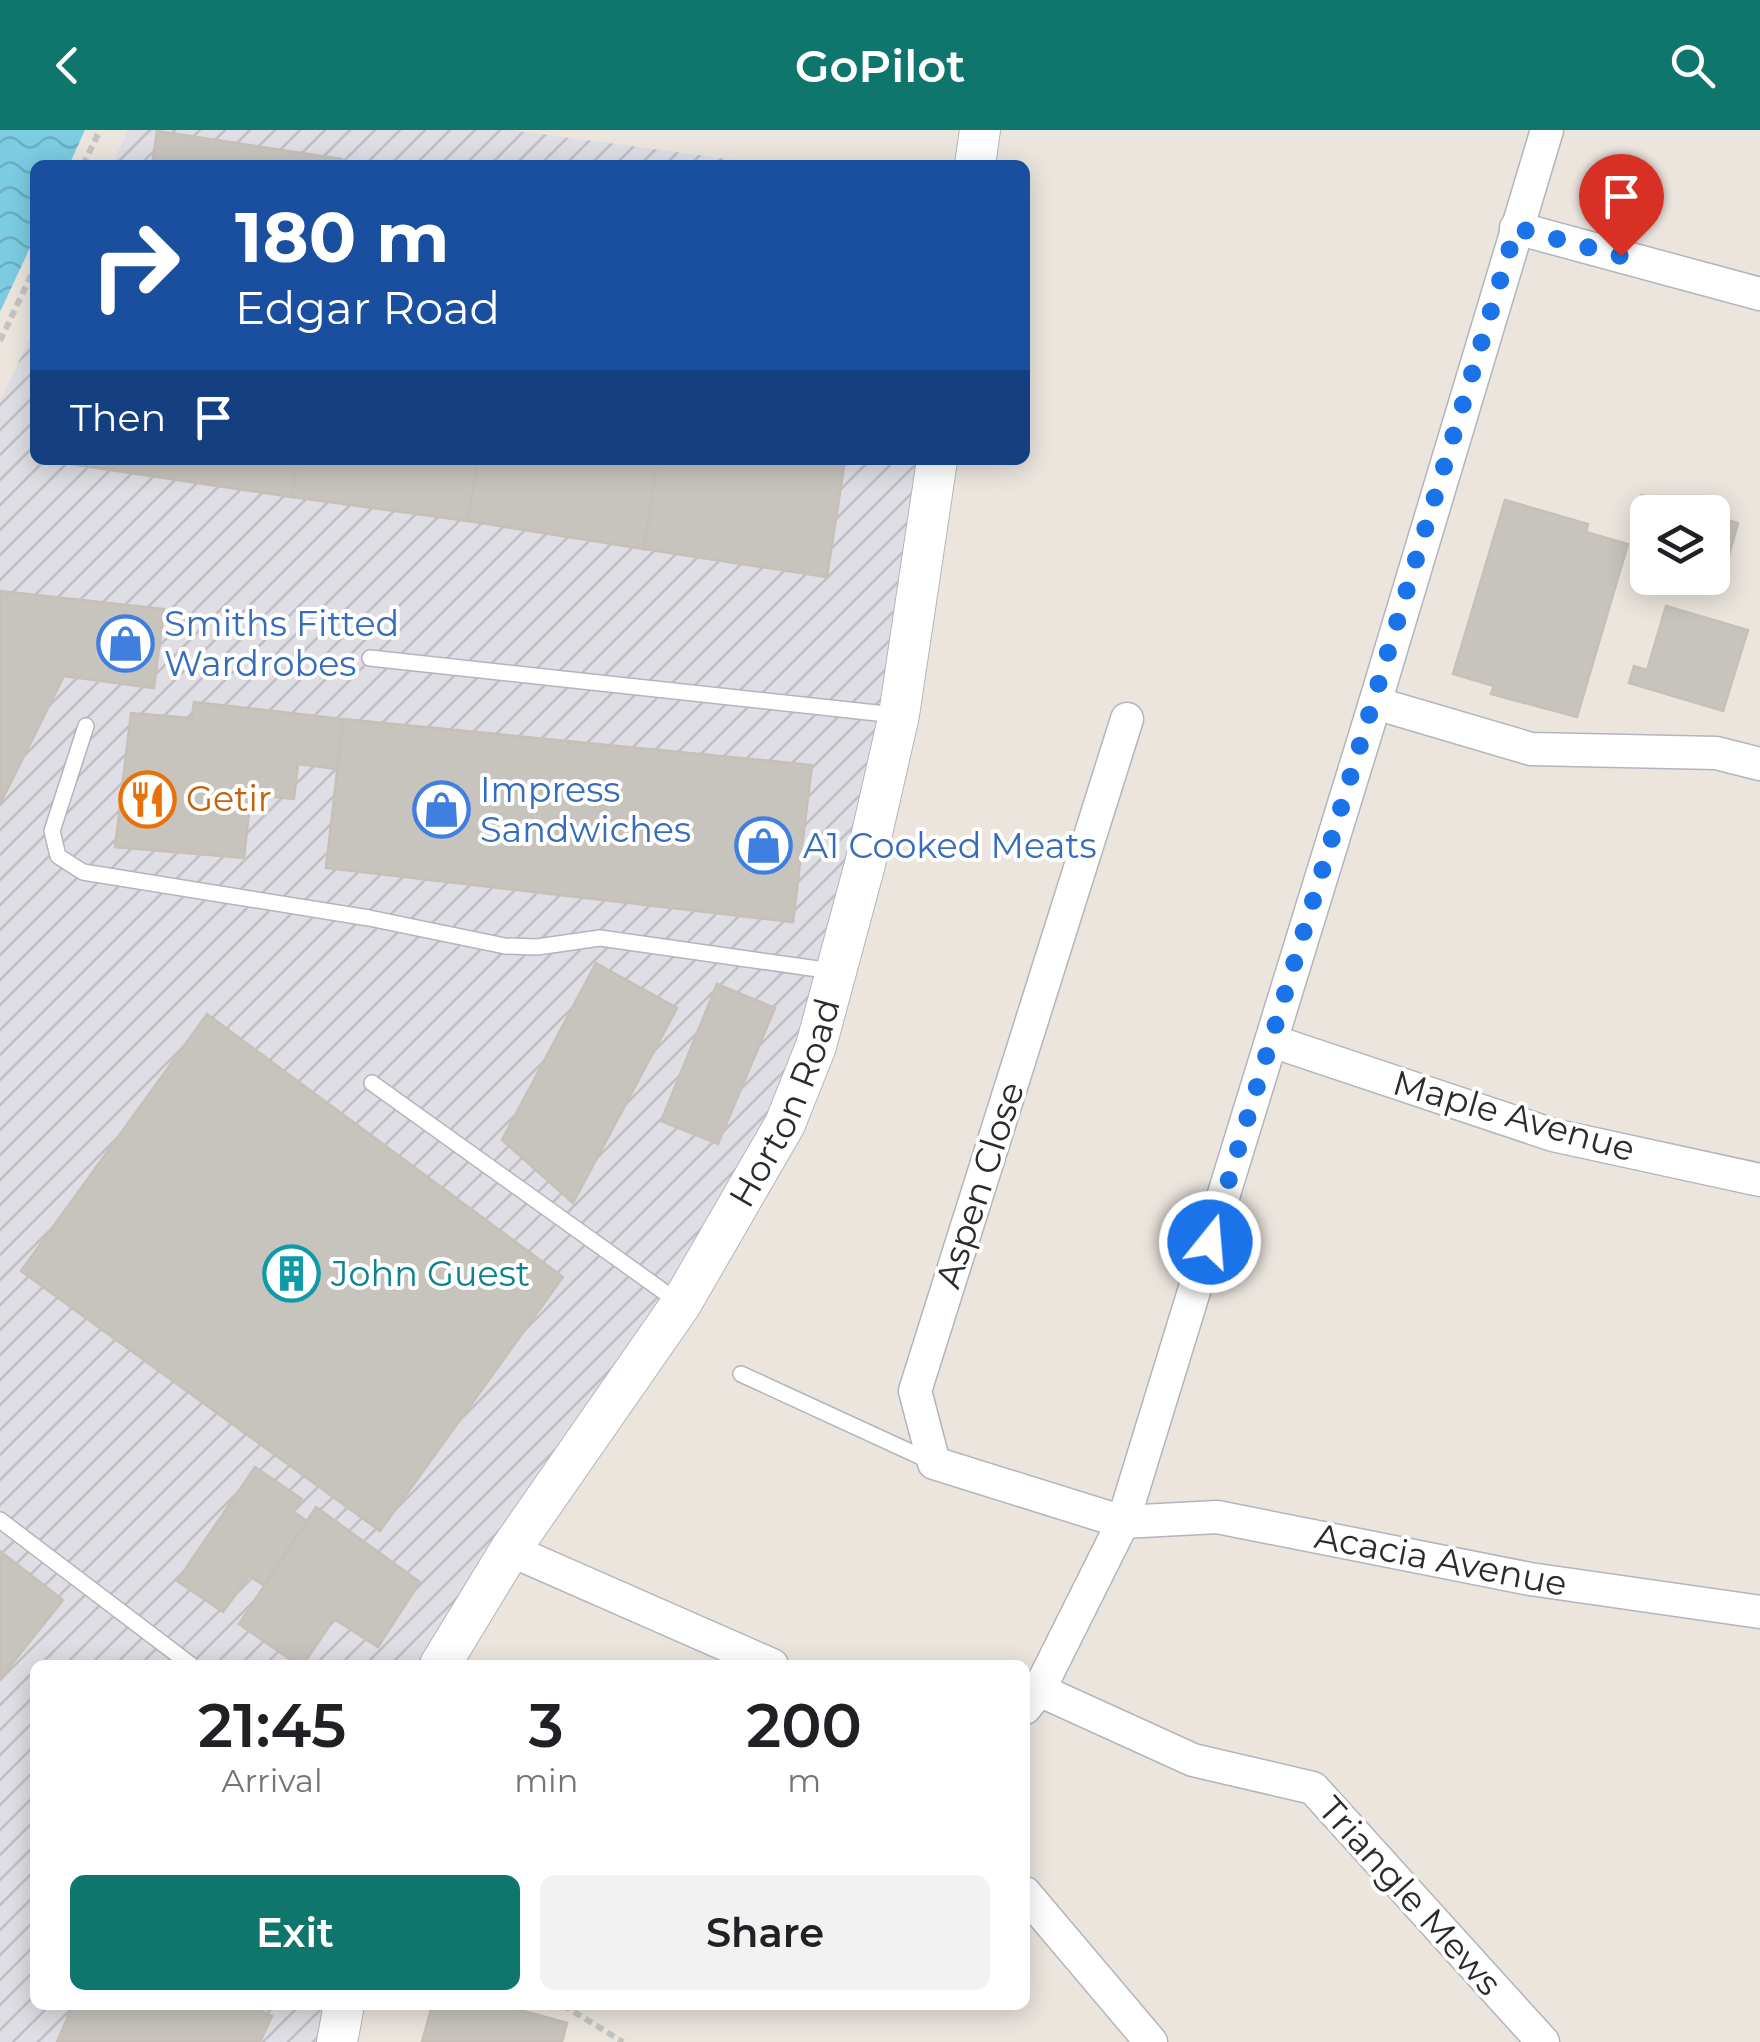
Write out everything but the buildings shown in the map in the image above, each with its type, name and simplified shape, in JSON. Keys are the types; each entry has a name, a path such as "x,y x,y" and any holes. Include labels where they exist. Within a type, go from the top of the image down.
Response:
{"street":[{"path":"976,160 980,130"},
{"path":"1032,1699 1123,1522 1547,130"},
{"path":"1516,228 1760,294"},
{"name":"Horton Road","path":"443,1660 510,1550 681,1304 785,1124 816,1046 899,715 936,465"},
{"path":"1375,703 1531,749 1716,753 1760,764"},
{"name":"Aspen Close","path":"934,1463 915,1391 1127,720"},
{"name":"Maple Avenue","path":"1272,1041 1554,1136 1760,1180"},
{"path":"934,1463 1123,1522"},
{"name":"Acacia Avenue","path":"1123,1522 1218,1517 1530,1580 1760,1612"},
{"path":"510,1550 761,1660"},
{"name":"Triangle Mews","path":"1032,1699 1193,1760 1313,1788 1543,2042"},
{"path":"1030,1899 1151,2042"},
{"path":"338,2042 343,2010"}],"lane":[{"path":"370,658 899,715"},
{"path":"86,726 52,832 58,856 83,872 369,918 505,946 600,938 836,971"},
{"path":"372,1083 681,1304"},
{"path":"741,1374 934,1463"},
{"path":"0,1520 184,1660"}],"path":[{"path":"85,160 100,130"},
{"path":"0,341 30,278"},
{"path":"571,2010 623,2042"}],"shaded area":[{"path":"128,130 510,130 735,160 114,160"},
{"path":"30,338 30,465 925,465 886,731 775,1116 659,1310 431,1660 30,1660 30,2010 339,2010 333,2042 0,2042 0,401"}],"water":[{"path":"0,130 85,130 71,160 30,160 30,248 0,312"}],"place":[{"name":"Smiths Fitted Wardrobes","path":"125,644"},
{"name":"Getir","path":"147,799"},
{"name":"Impress Sandwiches","path":"441,810"},
{"name":"A1 Cooked Meats","path":"764,846"},
{"name":"John Guest","path":"292,1274"}],"route":[{"path":"1210,1242 1516,228 1621,256"}]}
